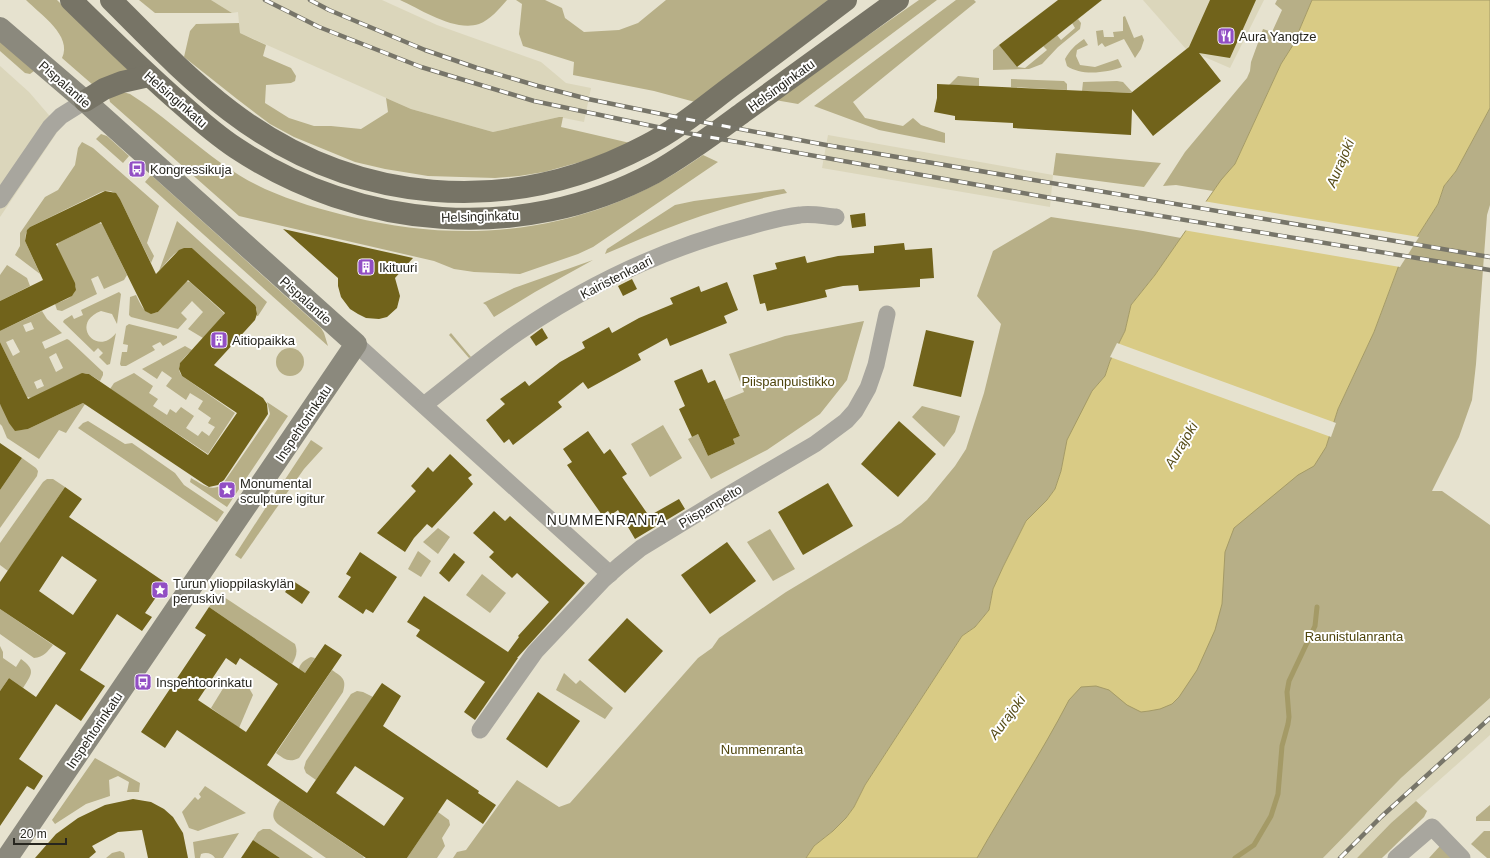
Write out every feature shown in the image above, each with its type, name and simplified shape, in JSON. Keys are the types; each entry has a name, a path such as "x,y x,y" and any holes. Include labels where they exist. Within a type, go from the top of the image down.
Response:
{"main road":[{"name":"Helsinginkatu","path":"71,0 149,76 196,117 235,148 284,176 313,189 347,201 379,209 426,217 462,219 495,218 548,211 575,204 622,188 652,174 696,147 898,0"},
{"name":"Helsinginkatu","path":"111,0 182,70 208,93 238,116 284,145 329,167 387,184 430,191 467,193 515,189 566,178 588,172 645,146 663,136 705,106 846,0"},
{"path":"85,101 104,89 122,82 149,76"}],"street":[{"name":"Pispalantie","path":"0,28 85,101 610,574"},
{"path":"0,200 50,127 61,116 85,101"},
{"name":"Kairistenkaari","path":"424,405 492,351 543,317 607,280 646,262 711,237 766,222 801,214 836,217"},
{"name":"Piispanpelto","path":"480,730 535,652 610,574 641,548 815,444 846,421 855,411 868,388 876,365 887,314"},
{"name":"Inspehtorinkatu","path":"7,858 356,344"},
{"path":"1396,858 1432,827 1462,858"}],"shaded area":[{"path":"211,0 382,0 437,25 541,62 566,83 591,88 584,122 559,117 493,132 411,109 240,33 238,12 232,13"},
{"path":"1143,0 1264,0 1230,68 1186,49"},
{"path":"0,66 29,92 60,128 0,217"},
{"path":"828,135 1053,175 1050,207 822,168"},
{"path":"1490,698 1490,735 1391,823 1357,858 1323,858 1401,778"}],"green space":[{"path":"26,0 57,0 128,70 93,85 62,58 64,50 63,42 59,34 53,26"},
{"path":"139,0 211,0 232,13 155,13"},
{"path":"400,0 507,0 487,20 470,26 449,23"},
{"path":"516,0 545,0 562,8 565,18 584,32 619,30 638,23 666,0 828,0 695,102 654,91 573,75 574,62 523,46 519,34 522,4"},
{"path":"919,0 937,0 798,104 775,100"},
{"path":"956,0 974,0 976,2 853,102 865,118 903,126 913,118 921,125 945,133 945,143 879,130 814,106"},
{"path":"1277,0 1312,0 1293,45 1281,64 1235,164 1213,191 1176,185 1163,186 1185,152 1247,78 1263,29 1272,32 1282,10 1275,4"},
{"path":"1125,16 1134,38 1142,35 1144,40 1141,49 1135,58 1124,39 1105,47 1102,43 1098,46 1096,31 1103,30 1104,37 1114,37 1113,32 1123,31 1123,17"},
{"path":"1078,19 1081,23 1080,29 1058,47 1042,64 1029,69 993,70 993,50 999,45 1017,67 1025,68 1047,50 1043,46 1057,35 1061,40 1075,28 1072,23"},
{"path":"239,23 240,33 266,45 263,56 291,68 296,76 295,81 291,83 266,85 265,103 289,118 314,126 361,129 388,112 386,98 411,109 493,132 563,117 561,127 630,143 591,159 544,172 495,178 428,176 385,169 355,162 294,137 270,124 184,57 190,31 196,24"},
{"path":"1084,39 1088,45 1077,50 1076,56 1080,65 1095,67 1118,59 1122,67 1109,71 1086,72 1067,66 1065,59 1073,48"},
{"path":"0,41 34,71 30,74 25,73 0,51"},
{"path":"958,76 979,78 979,86 949,85"},
{"path":"1011,79 1064,81 1067,84 1067,90 1011,87"},
{"path":"1083,82 1123,82 1133,93 1082,91"},
{"path":"123,92 130,94 142,102 216,160 265,189 296,201 330,211 398,226 444,231 490,230 535,225 578,215 621,201 663,180 703,155 718,162 593,247 578,254 520,274 474,272 454,269 434,261 239,216 110,102 109,98"},
{"name":"Raunistulanranta","path":"1490,108 1490,205 1487,215 1472,400 1459,437 1432,491 1442,491 1490,525 1490,698 1401,778 1323,858 943,858 1178,550 1326,447 1338,409 1374,332 1399,265 1438,204 1444,186 1456,171"},
{"path":"101,134 107,136 129,156 123,163 96,139"},
{"path":"82,142 93,148 159,206 147,243 154,256 151,263 120,199 114,193 109,191 101,192 30,227 26,233 25,241 40,274 15,255 20,246 20,233 45,197 58,190 75,165 78,148"},
{"path":"1056,153 1161,163 1144,187 1053,175"},
{"path":"151,175 321,328 328,346 145,182"},
{"path":"784,189 787,193 740,204 694,218 605,254 607,249 675,205"},
{"name":"Nummenranta","path":"1051,217 1181,238 1155,275 1131,305 1125,331 1110,361 1105,376 1092,391 1065,451 1061,471 1055,489 1047,500 1026,521 993,589 989,610 975,627 962,636 865,785 854,807 846,818 833,831 814,846 806,858 453,858 457,852 466,850 517,780 559,807 570,803 698,658 712,648 719,638 786,592 901,523 927,500 955,466 966,449 984,393 1001,324 977,296 993,251"},
{"path":"177,221 267,302 258,316 255,305 192,248 186,248 177,252 159,271"},
{"path":"99,223 102,224 127,275 124,280 104,289 98,276 91,279 97,294 62,311 57,310 55,304 74,294 76,287 57,247 58,243"},
{"path":"593,260 535,292 494,317 483,303 514,288"},
{"path":"7,265 27,278 30,286 0,301 0,275"},
{"path":"186,281 190,282 224,313 203,338 188,329 203,312 192,301 181,313 187,319 178,329 131,317 129,315 130,297 136,295 144,309 150,313 158,312"},
{"path":"119,292 121,294 117,324 112,314 101,311 92,316 87,323 89,336 94,340 101,342 109,340 116,333 110,364 107,365 99,357 103,353 98,348 94,352 63,322 72,315 74,319 83,315 81,310"},
{"path":"42,311 47,319 62,333 42,342 45,349 67,339 103,372 103,375 100,381 85,373 31,398 27,397 0,342 0,331","holes":["31,322 34,329 26,332 23,325","13,339 20,352 13,356 6,342","56,353 63,368 56,372 49,357","41,379 44,386 37,389 34,382"]},
{"name":"Piispanpuistikko","path":"864,321 847,380 820,414 767,450 711,479 688,439 698,434 708,456 735,444 733,439 740,436 724,400 744,392 729,354 785,336"},
{"path":"129,324 177,336 177,338 163,346 160,342 152,346 155,350 126,366 121,366 122,352 127,352 128,345 123,344 126,326"},
{"path":"451,333 471,357 469,358 449,335"},
{"path":"185,346 192,350 181,362 179,368 182,376 235,413 208,454 110,389 114,383 134,373 153,386 149,393 158,399 153,406 167,415 170,409 176,413 181,407 194,416 186,428 198,436 202,431 209,436 215,427 208,423 211,418 198,409 203,401 190,393 186,400 166,386 172,378 162,371 157,379 142,369"},
{"path":"290,348 300,352 304,362 300,372 290,376 280,372 276,362 280,352"},
{"path":"267,402 288,416 227,507 190,482 191,478 202,485 214,488 222,485 267,420 270,414"},
{"path":"83,403 85,404 66,433 59,430 39,459 7,438 0,424 0,404 18,430 28,429"},
{"path":"922,406 960,416 955,432 944,447 912,417"},
{"path":"88,421 125,444 132,443 175,473 184,485 224,512 217,522 78,428 83,423"},
{"path":"663,425 682,458 650,477 631,444"},
{"path":"311,440 323,448 304,469 292,486 284,481"},
{"path":"22,458 36,468 38,471 37,476 0,528 0,490"},
{"path":"47,479 53,479 65,487 8,571 0,565 0,543 43,482"},
{"path":"281,484 289,490 241,559 235,555"},
{"path":"438,528 450,537 438,554 423,542"},
{"path":"770,529 795,569 773,581 747,542"},
{"path":"418,551 431,561 421,577 408,569"},
{"path":"482,574 506,593 490,613 466,595"},
{"path":"221,595 295,644 296,654 292,664 209,607 217,596"},
{"path":"0,609 53,645 43,655 34,658 0,634"},
{"path":"0,646 3,652 3,658 16,667 21,659 31,669 29,679 23,688 9,678 0,691"},
{"path":"311,657 315,658 301,679 299,675 300,666 304,661"},
{"path":"332,670 344,681 343,692 299,758 292,760 284,759 276,753"},
{"path":"564,673 576,684 580,680 613,708 605,719 556,690"},
{"path":"238,681 249,688 253,695 239,728 211,708 227,682"},
{"path":"357,691 373,697 316,780 306,773 304,768 306,761 351,694"},
{"path":"95,758 140,783 139,792 127,792 129,782 118,776 109,780 110,796 86,804 55,824 52,820"},
{"path":"205,786 246,813 198,831 189,828 182,812 195,797 198,800 201,797 199,794"},
{"path":"280,800 364,857 326,858 276,822 273,816"},
{"path":"1416,801 1427,811 1424,817 1382,858 1357,858 1391,823"},
{"path":"1490,805 1490,821 1476,821 1476,817"},
{"path":"438,812 449,820 450,825 442,838 445,846 437,858 407,858"},
{"path":"263,829 270,829 313,858 280,858 253,840 258,832"},
{"path":"1484,831 1490,831 1490,858 1487,858 1471,844"},
{"path":"239,833 223,858 215,858 211,854 207,853 201,854 200,858 195,858 193,842"},
{"path":"1440,846 1453,858 1429,858"},
{"path":"120,851 124,853 125,858 106,858 112,853"}],"water":[{"name":"Aurajoki","path":"1312,0 1490,0 1490,108 1456,171 1444,186 1438,204 1399,265 1374,332 1338,409 1326,447 1314,466 1298,475 1234,528 1225,552 1222,604 1215,630 1197,670 1179,697 1172,704 1160,709 1149,711 1141,712 1127,705 1109,690 1096,686 1081,687 1069,700 977,858 806,858 814,846 833,831 846,818 854,807 865,785 962,636 975,627 989,610 993,589 1026,521 1047,500 1055,489 1061,471 1067,440 1092,391 1105,376 1110,361 1125,331 1131,305 1155,275 1221,180 1235,164 1281,64 1293,45"}],"pier":[{"path":"1203,201 1419,237 1400,267 1183,230"},
{"path":"1117,343 1336,423 1331,437 1110,357"}],"building":[{"path":"1058,0 1102,0 1017,67 999,45"},
{"path":"1210,0 1256,0 1230,58 1199,53 1221,81 1153,136 1132,109 1131,135 1013,128 1013,123 955,120 955,116 934,112 937,98 937,84 1131,93 1189,47"},
{"name":"Aitiopaikka","path":"105,191 116,193 120,199 156,274 179,250 184,248 192,248 256,307 257,314 255,320 214,365 263,398 267,404 268,414 224,480 218,485 209,487 204,484 83,403 28,429 15,431 9,423 0,404 0,342 28,399 82,373 89,374 208,455 237,413 182,376 179,369 180,363 225,313 188,280 158,312 151,314 145,311 101,222 56,244 75,283 76,290 72,296 0,331 0,301 43,280 25,241 27,230 30,227"},
{"path":"865,213 866,226 852,228 850,215"},
{"name":"Ikituuri","path":"283,229 413,258 395,278 400,296 397,308 387,317 379,319 366,318 350,309 341,297 338,286 338,278"},
{"path":"904,243 905,250 932,248 934,278 920,279 920,287 859,291 858,285 843,286 825,290 827,297 767,311 765,303 760,304 753,275 777,269 775,263 805,256 807,263 838,256 874,253 874,246"},
{"path":"632,279 637,289 623,296 618,286"},
{"path":"727,282 738,310 724,316 727,323 670,346 667,338 638,354 641,360 588,389 583,382 558,402 562,407 513,445 509,439 504,443 486,420 505,404 500,399 525,381 529,386 560,362 585,348 582,342 609,327 612,333 639,318 673,304 670,298 699,286 701,292"},
{"path":"542,328 548,338 536,346 530,337"},
{"path":"926,330 974,341 961,397 913,386"},
{"path":"702,369 708,383 715,380 740,436 733,439 735,444 708,456 698,434 692,437 679,409 685,406 674,381"},
{"path":"899,421 936,454 898,497 861,464"},
{"path":"588,431 604,454 610,449 627,474 622,477 649,516 679,499 685,509 635,539 618,510 611,515 608,511 602,515 567,465 572,462 563,449"},
{"path":"0,443 22,458 0,490"},
{"path":"450,454 472,475 468,478 473,484 432,528 427,524 414,538 405,552 377,533 416,491 411,486 428,467 433,472"},
{"path":"828,483 853,526 803,555 778,512"},
{"path":"65,487 82,499 69,517 166,583 145,613 152,617 142,631 117,614 80,670 105,686 81,721 56,704 19,759 43,776 34,790 27,786 0,826 0,691 9,678 36,697 66,653 0,609 0,582","holes":["62,556 97,580 73,615 39,591"]},
{"path":"494,511 505,521 510,516 585,583 517,658 475,720 464,712 485,682 416,636 420,630 407,622 424,596 508,652 519,637 518,636 549,602 517,573 512,578 489,557 494,552 473,533"},
{"path":"727,542 756,581 710,614 681,575"},
{"path":"360,552 397,577 373,613 366,609 363,614 338,597 351,577 346,574"},
{"path":"454,553 465,562 449,582 439,573"},
{"path":"293,581 310,592 302,604 285,592"},
{"path":"209,607 305,673 325,644 342,655 267,765 307,793 382,683 401,696 383,726 479,791 478,793 496,805 483,824 447,799 407,858 366,858 177,730 165,748 141,732 206,635 195,628","holes":["226,658 236,665 240,658 278,684 246,732 198,700","355,766 404,798 384,826 336,793"]},
{"path":"627,618 663,651 625,693 588,660"},
{"path":"538,692 580,721 547,768 506,739"},
{"path":"133,799 151,802 164,809 173,817 183,833 188,858 148,858 142,830 118,832 92,846 96,852 89,858 35,858 56,834 78,818 105,805"},
{"path":"253,840 280,858 241,858"}],"waterway":[{"path":"1235,858 1254,845 1271,816 1278,794 1282,746 1289,717 1287,692 1289,681 1315,626 1317,607"}],"railway":[{"path":"265,0 319,27 421,67 534,101 681,132 1051,198 1490,270"},
{"path":"310,0 329,10 425,50 477,68 588,99 826,145 1490,257"},
{"path":"1340,858 1381,817 1490,718"}],"place":[{"name":"Aura Yangtze","path":"1226,36"},
{"name":"Kongressikuja","path":"137,169"},
{"name":"Ikituuri","path":"366,267"},
{"name":"Aitiopaikka","path":"219,340"},
{"name":"Monumental sculpture igitur","path":"227,490"},
{"name":"Turun ylioppilaskylän peruskivi","path":"160,590"},
{"name":"Inspehtoorinkatu","path":"143,682"}],"district":[{"name":"NUMMENRANTA","path":"607,520"}]}
